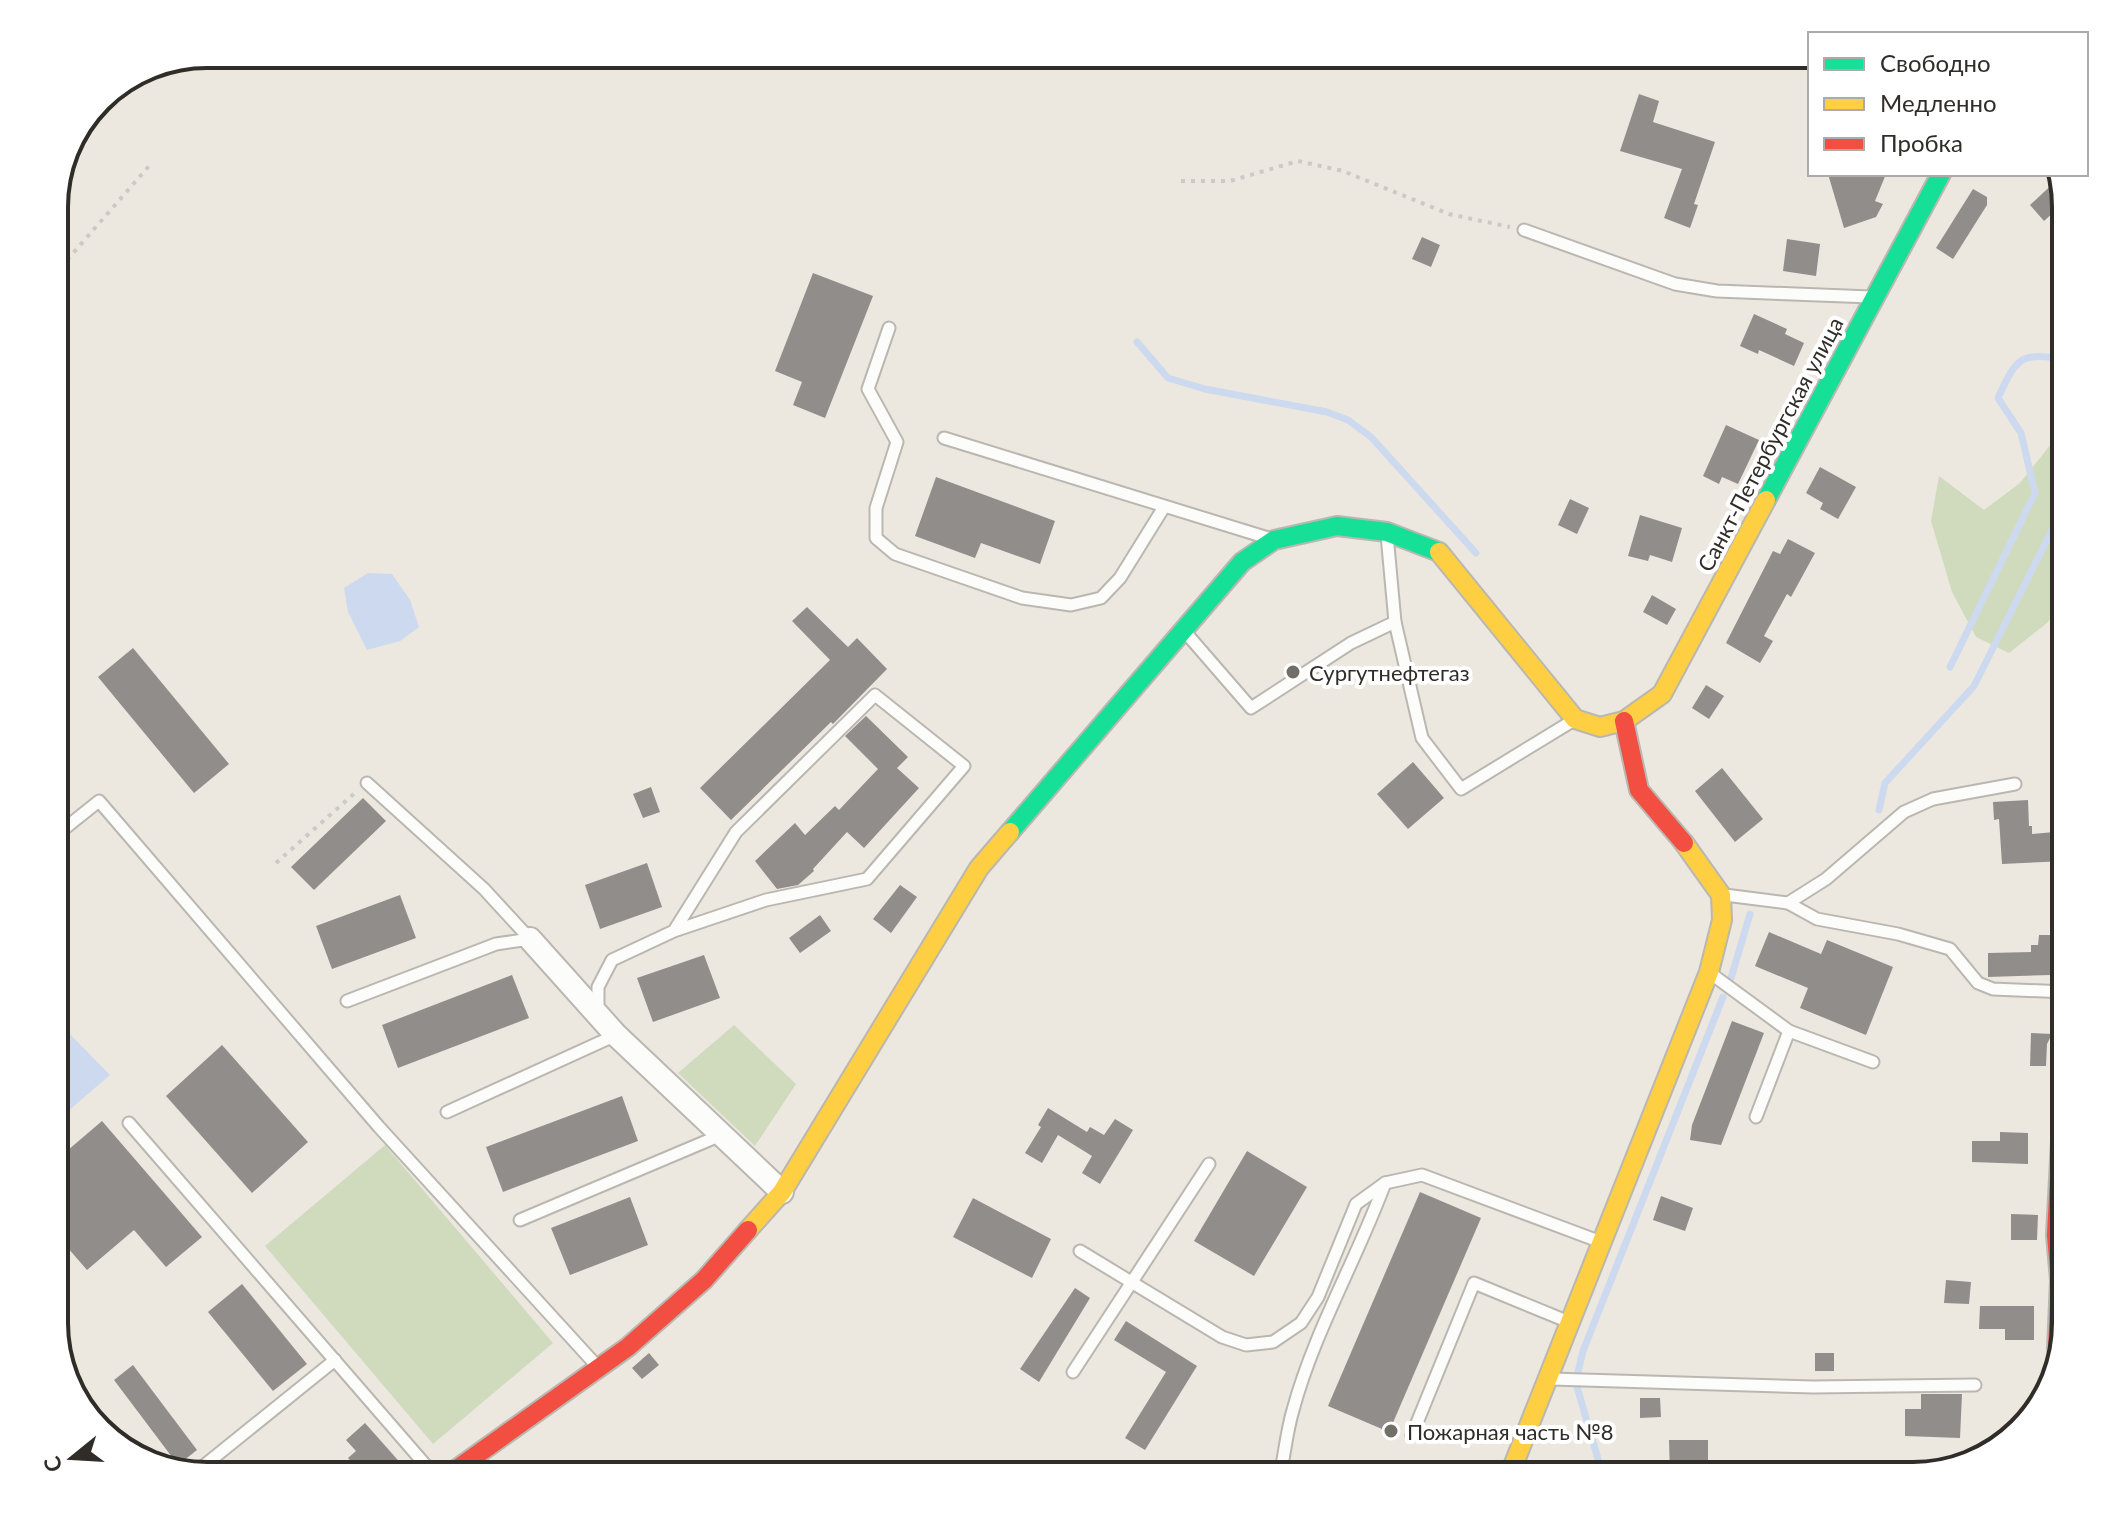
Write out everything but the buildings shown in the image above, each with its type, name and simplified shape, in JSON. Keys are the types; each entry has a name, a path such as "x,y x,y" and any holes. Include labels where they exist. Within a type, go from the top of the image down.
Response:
{"street":[{"name":"Санкт-Петербургская улица","path":"1624,721 1662,694 1940,176"},
{"path":"467,1462 628,1347 704,1280 782,1192 979,868 1242,562 1274,540 1337,526 1387,532 1441,553 1575,719 1600,727 1624,721 1639,790 1682,840 1721,895 1722,920 1709,972 1514,1462"},
{"path":"530,939 616,1035 782,1192"}],"lane":[{"path":"1524,230 1675,284 1717,291 1875,297"},
{"path":"889,328 868,389 897,442 876,508 876,538 895,554 1022,598 1071,605 1101,598 1120,578 1164,507"},
{"path":"944,438 1274,540"},
{"path":"1387,532 1395,622 1422,738 1461,789 1575,719"},
{"path":"1183,630 1251,708 1351,643 1395,622"},
{"path":"599,1014 598,987 612,960 674,931 766,900 867,879 964,766 875,695 736,832 674,931"},
{"path":"367,783 484,889 530,939"},
{"path":"1788,903 1826,879 1904,812 1933,799 2015,784"},
{"path":"68,826 99,801 379,1127 599,1368"},
{"path":"1721,895 1788,903 1817,919 1898,934 1950,949 1978,983 1993,989 2052,991"},
{"path":"347,1001 496,944 530,939"},
{"path":"1709,972 1789,1031 1873,1062"},
{"path":"1756,1117 1789,1031"},
{"path":"447,1112 616,1035"},
{"path":"129,1123 423,1462"},
{"path":"520,1220 721,1135"},
{"path":"1073,1372 1209,1164"},
{"path":"1080,1251 1222,1337 1246,1345 1273,1342 1301,1323 1318,1297 1356,1204 1385,1183 1422,1175 1601,1242"},
{"path":"1283,1462 1293,1409 1307,1370 1385,1183"},
{"path":"1412,1435 1474,1283 1569,1322"},
{"path":"208,1462 335,1360"},
{"path":"1546,1379 1813,1387 1975,1385"}],"path":[{"path":"1181,181 1230,181 1298,161 1343,171 1449,214 1524,230"},
{"path":"68,259 149,166"},
{"path":"276,863 367,783"}],"green space":[{"path":"2052,443 2052,617 2009,653 1976,637 1952,592 1931,521 1939,476 1984,510 2020,483"},
{"path":"734,1025 796,1084 755,1146 678,1073"},
{"path":"385,1145 553,1343 433,1444 265,1246"}],"water":[{"path":"368,573 392,574 410,600 419,627 400,641 367,650 348,612 344,588"},
{"path":"68,1032 110,1075 68,1111"}],"waterway":[{"path":"1137,342 1168,378 1205,389 1327,412 1348,420 1371,437 1476,553"},
{"path":"1950,667 2035,493 2021,433 1998,398 2016,365 2022,360 2030,357 2052,358"},
{"path":"1879,810 1885,783 1974,686 2052,530"},
{"path":"1731,978 1750,914"},
{"path":"1578,1372 1583,1351 1723,997"},
{"path":"1577,1387 1599,1462"}],"traffic: fast":[{"path":"1766,500 1940,176"},
{"path":"1010,832 1242,562 1274,540 1337,526 1387,532 1439,552"}],"traffic: slow":[{"path":"1439,552 1575,719 1600,727 1624,721 1662,694 1766,500"},
{"path":"748,1230 782,1192 979,868 1010,832"},
{"path":"1515,1462 1709,972 1722,920 1721,895 1684,843"}],"traffic: jam":[{"path":"1624,721 1639,790 1684,843"},
{"path":"467,1462 628,1347 704,1280 748,1230"}],"place":[{"name":"Сургутнефтегаз","path":"1293,672"},
{"name":"Пожарная часть №8","path":"1391,1431"}]}
